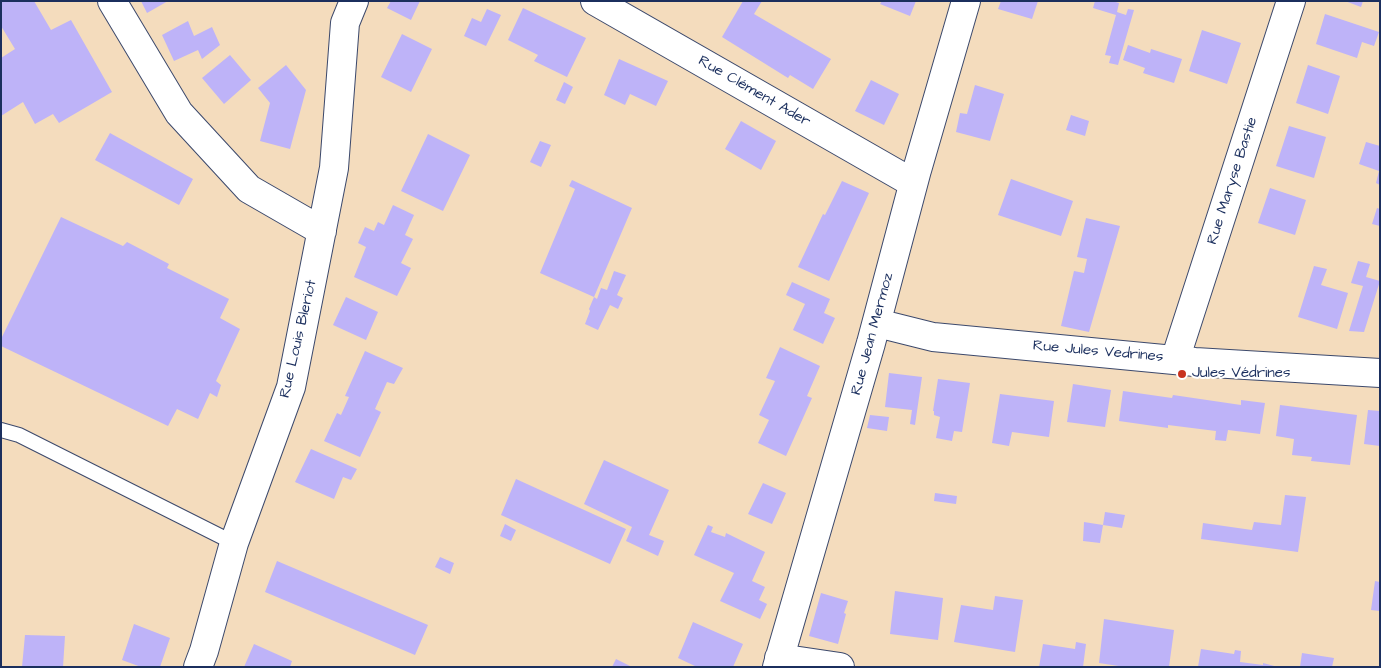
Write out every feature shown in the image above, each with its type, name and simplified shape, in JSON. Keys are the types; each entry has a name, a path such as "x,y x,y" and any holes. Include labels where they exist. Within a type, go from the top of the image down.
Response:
{"street":[{"path":"112,1 179,113 249,189 322,230"},
{"name":"Rue Louis Bleriot","path":"198,667 234,543 291,386 334,168 345,23 354,1"},
{"name":"Rue Clément Ader","path":"595,1 913,183"},
{"name":"Rue Jean Mermoz","path":"778,662 877,322 913,183 966,1"},
{"name":"Rue Maryse Bastie","path":"1175,360 1291,1"},
{"name":"Rue Jules Vedrines","path":"877,322 933,337 1175,360 1380,373"},
{"path":"778,662 840,667"}],"lane":[{"path":"1,430 19,435 234,543"}],"building":[{"path":"1,1 34,1 51,30 71,20 112,92 59,123 53,114 35,124 23,102 1,116 1,58 15,49 1,26"},
{"path":"141,1 168,1 147,13"},
{"path":"391,1 420,1 411,20 387,8"},
{"path":"743,1 762,1 754,14 831,59 813,89 790,75 788,78 722,37"},
{"path":"882,1 916,1 910,16 880,4"},
{"path":"1001,1 1038,1 1032,19 998,9"},
{"path":"1095,1 1119,3 1117,12 1126,15 1128,9 1134,10 1118,65 1109,63 1111,56 1105,55 1116,15 1093,8"},
{"path":"1345,1 1363,1 1361,7"},
{"path":"523,8 586,38 567,77 534,61 538,55 508,40"},
{"path":"487,9 501,15 486,46 464,36 472,18 481,22"},
{"path":"1325,14 1379,32 1374,46 1362,42 1357,58 1316,44"},
{"path":"188,21 194,36 212,27 220,45 202,59 198,50 174,61 162,35"},
{"path":"1202,30 1241,43 1227,84 1189,71"},
{"path":"402,34 432,49 411,92 381,77"},
{"path":"1128,45 1150,53 1151,49 1182,59 1174,83 1143,73 1145,68 1123,60"},
{"path":"230,55 251,80 224,104 202,78"},
{"path":"619,59 668,81 656,106 630,94 625,105 604,95"},
{"path":"286,65 306,90 290,149 260,141 270,103 258,88"},
{"path":"1308,65 1340,76 1328,114 1296,103"},
{"path":"871,80 899,94 884,125 855,111"},
{"path":"564,82 573,87 565,104 556,100"},
{"path":"975,85 1004,94 990,141 956,132 960,113 967,114"},
{"path":"1071,115 1089,121 1085,136 1066,130"},
{"path":"741,121 776,141 761,170 725,149"},
{"path":"1289,126 1326,137 1314,178 1276,166"},
{"path":"110,133 193,179 179,205 95,160"},
{"path":"428,134 470,155 443,211 401,191"},
{"path":"540,141 551,145 541,167 530,162"},
{"path":"1366,142 1380,146 1380,185 1376,183 1379,171 1359,164"},
{"path":"1011,179 1073,201 1061,236 998,215"},
{"path":"572,180 632,208 594,297 540,273 575,189 569,186"},
{"path":"842,181 869,193 829,281 798,267 823,214 825,215"},
{"path":"1270,188 1306,200 1295,235 1258,223"},
{"path":"393,205 414,215 405,235 413,239 401,263 411,268 397,296 354,277 366,247 358,243 365,227 374,231 378,222 384,225"},
{"path":"1377,208 1380,209 1380,226 1372,224"},
{"path":"61,217 123,246 127,242 169,264 167,268 229,299 220,318 240,329 216,381 221,385 217,397 210,393 198,419 177,409 168,426 1,346 1,339"},
{"path":"1086,218 1120,226 1089,332 1061,326 1074,271 1084,273 1087,259 1077,257"},
{"path":"1358,261 1370,264 1366,277 1380,281 1364,332 1349,331 1363,286 1351,283"},
{"path":"1314,266 1327,269 1321,285 1348,293 1337,329 1298,317"},
{"path":"614,271 626,275 617,295 623,298 618,309 610,305 598,330 585,324 589,309 594,297 597,299 601,288 607,290"},
{"path":"792,282 830,299 824,313 835,318 823,344 793,330 805,304 786,295"},
{"path":"346,297 378,312 366,340 333,325"},
{"path":"780,347 820,366 807,396 812,398 786,456 758,443 769,420 759,415 775,381 766,378"},
{"path":"365,351 403,368 394,384 387,382 375,409 381,412 360,457 324,441 337,413 341,415 349,397 345,396"},
{"path":"889,373 922,377 915,425 910,424 912,410 885,407"},
{"path":"938,379 970,383 962,432 954,431 952,441 936,438 940,417 934,415 933,411"},
{"path":"1073,384 1111,390 1105,427 1067,422"},
{"path":"1123,391 1172,398 1173,395 1241,405 1241,400 1265,403 1260,434 1228,430 1226,441 1215,440 1216,431 1168,425 1168,428 1119,421"},
{"path":"1000,394 1054,401 1049,437 1012,432 1009,446 992,443"},
{"path":"1280,405 1357,415 1350,465 1311,461 1312,457 1292,455 1294,439 1276,436"},
{"path":"1368,410 1380,411 1380,446 1364,444"},
{"path":"870,415 889,417 887,431 867,428"},
{"path":"311,449 357,469 351,480 343,477 334,499 295,482"},
{"path":"604,460 669,490 649,535 664,541 658,556 626,541 632,527 584,504"},
{"path":"516,479 626,529 610,564 501,515"},
{"path":"763,483 786,493 772,524 748,514"},
{"path":"935,493 957,496 956,504 934,501"},
{"path":"1285,495 1306,497 1298,552 1201,539 1203,523 1252,530 1254,522 1281,525"},
{"path":"1105,512 1125,515 1122,528 1103,525"},
{"path":"1084,522 1103,525 1100,543 1083,541"},
{"path":"505,524 516,530 511,541 500,536"},
{"path":"708,525 713,527 711,532 725,537 726,533 765,552 752,581 765,587 759,600 767,604 760,619 720,601 734,573 694,555"},
{"path":"440,557 454,563 450,574 435,567"},
{"path":"277,561 428,625 415,655 265,592"},
{"path":"1375,581 1380,582 1380,611 1371,610"},
{"path":"895,591 943,598 938,640 890,634"},
{"path":"821,593 848,601 838,644 809,636"},
{"path":"995,596 1023,600 1015,652 954,642 961,605 993,610"},
{"path":"1104,619 1174,630 1169,667 1125,667 1099,663"},
{"path":"693,622 743,644 733,667 697,667 678,658"},
{"path":"134,624 170,638 160,667 141,667 122,660"},
{"path":"25,635 65,636 63,667 22,667"},
{"path":"1076,642 1086,644 1083,667 1039,667 1043,644 1075,649"},
{"path":"254,644 292,661 290,667 244,667"},
{"path":"1201,649 1234,654 1235,650 1241,651 1240,662 1263,665 1263,663 1278,667 1198,667"},
{"path":"1302,653 1334,658 1332,667 1300,667"},
{"path":"616,659 632,667 612,667"}],"place":[{"name":"Jules Védrines","path":"1182,374"}]}
